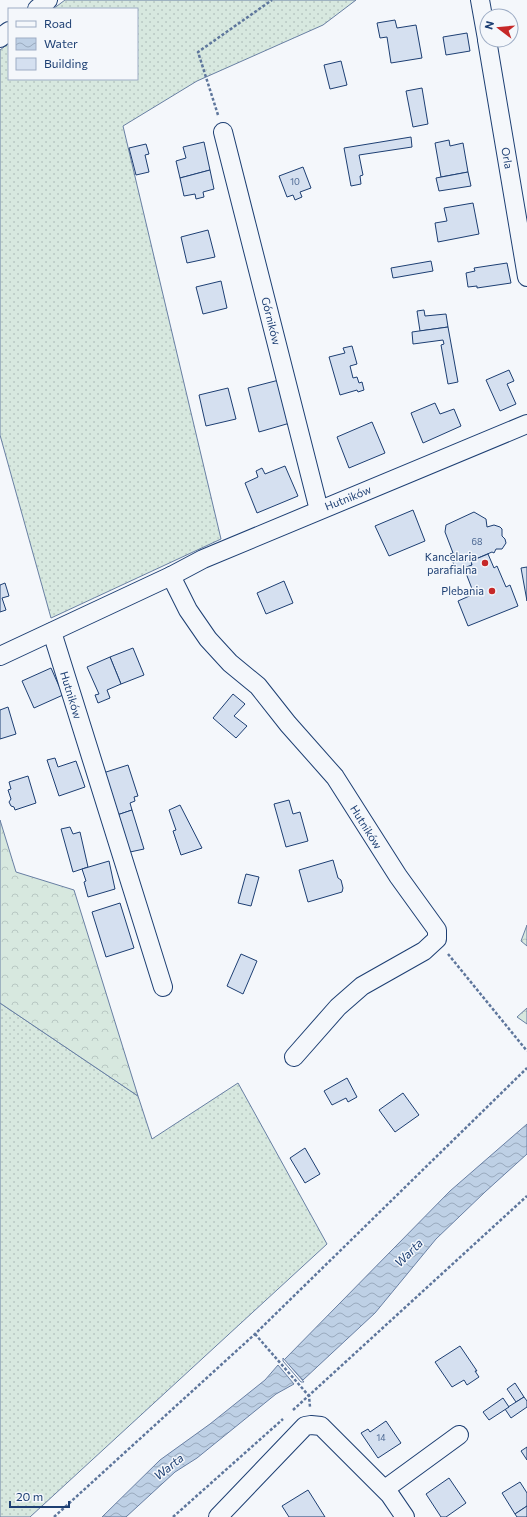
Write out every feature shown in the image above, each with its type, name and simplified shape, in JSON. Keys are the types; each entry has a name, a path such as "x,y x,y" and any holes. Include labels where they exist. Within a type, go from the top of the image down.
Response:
{"street":[{"path":"38,8 48,0"},
{"path":"0,38 8,32"},
{"name":"Orla","path":"488,48 527,277"},
{"name":"Górników","path":"223,132 319,510"},
{"name":"Hutników","path":"0,656 171,576 203,559 527,424"},
{"name":"Hutników","path":"171,576 188,610 208,639 230,663 258,686 288,724 335,777 398,876 437,930 437,939"},
{"name":"Hutników","path":"52,632 163,987"},
{"path":"294,1057 338,1007 362,986 424,951 437,939"},
{"path":"218,1517 305,1426 311,1425 321,1426 390,1495 405,1517"},
{"path":"384,1489 459,1435"}],"path":[{"path":"223,132 198,52 272,0"},
{"path":"437,939 527,1051"},
{"path":"54,1517 255,1334 527,1068"},
{"path":"291,1412 527,1196"},
{"path":"255,1334 309,1396"},
{"path":"173,1517 286,1417"}],"green space":[{"path":"65,0 356,0 323,25 197,81 123,126 221,539 51,618 0,435 0,50 8,44 8,80 138,80 138,8 54,8"},
{"path":"0,820 16,872 74,890 138,1096 0,1003"},
{"path":"527,925 527,946 521,941"},
{"path":"0,1003 138,1096 152,1139 238,1083 327,1244 30,1517 0,1517"},
{"path":"527,1008 527,1024 517,1017"}],"water":[{"name":"Warta","path":"527,1124 527,1154 436,1239 375,1313 303,1380 284,1360 450,1191"},
{"name":"Warta","path":"278,1365 294,1384 276,1394 197,1458 175,1472 126,1517 102,1517 160,1460 210,1424 265,1380"}],"pier":[{"path":"283,1358 304,1382 301,1382 283,1361"}],"building":[{"path":"395,20 397,28 416,25 422,58 391,63 387,37 380,38 377,23"},
{"path":"467,33 470,51 446,55 443,37"},
{"path":"341,61 347,85 330,89 324,65"},
{"path":"422,88 428,124 413,127 406,91"},
{"path":"411,137 412,147 359,155 363,175 360,176 361,184 351,186 344,148"},
{"path":"449,140 450,146 463,143 468,172 441,177 435,143"},
{"path":"204,142 210,170 180,178 176,161 186,158 183,147"},
{"path":"146,144 149,154 145,155 149,172 136,175 129,148"},
{"path":"303,167 311,188 300,192 302,197 295,200 293,195 287,197 279,176"},
{"path":"210,170 214,189 203,192 204,197 196,199 195,194 184,196 180,178"},
{"path":"468,172 471,186 439,191 436,178"},
{"path":"473,203 479,234 438,242 435,223 447,221 444,208"},
{"path":"208,230 215,257 187,263 181,237"},
{"path":"431,261 433,271 393,278 391,268"},
{"path":"507,263 511,283 477,288 477,286 468,287 466,273 475,271 474,268"},
{"path":"221,281 227,308 203,314 196,287"},
{"path":"424,310 425,316 446,314 448,327 420,331 417,311"},
{"path":"448,327 458,382 448,384 441,345 444,344 443,340 413,344 412,332"},
{"path":"352,346 357,364 350,366 353,378 357,377 359,383 362,382 364,390 358,392 357,390 340,395 329,357 345,353 343,348"},
{"path":"509,370 514,381 507,384 516,404 500,411 486,380"},
{"path":"279,380 290,423 259,432 248,388"},
{"path":"228,388 236,419 206,426 199,395"},
{"path":"435,403 440,414 454,409 461,426 423,443 411,413"},
{"path":"372,422 385,453 349,468 337,437"},
{"path":"285,466 298,496 257,513 245,483 258,477 256,471 262,468 265,474"},
{"path":"413,510 425,541 389,556 375,526"},
{"path":"474,512 486,519 487,527 494,525 500,527 502,529 502,536 506,543 502,549 496,549 494,553 492,552 471,561 472,565 462,569 459,574 453,570 455,568 450,554 453,553 445,532 446,525"},
{"name":"Plebania","path":"488,554 494,568 497,566 506,587 510,585 518,606 468,626 458,601 474,594 464,568 472,565 471,561"},
{"path":"527,567 527,601 521,568"},
{"path":"284,581 293,603 266,614 257,593"},
{"path":"5,583 9,596 2,598 6,610 0,612 0,585"},
{"path":"133,648 144,675 121,684 110,657"},
{"path":"110,657 121,684 107,690 110,698 98,703 95,695 99,694 87,667"},
{"path":"51,668 63,695 34,708 22,681"},
{"path":"233,694 245,704 234,716 247,726 236,738 213,718"},
{"path":"8,707 16,734 0,739 0,710"},
{"path":"55,758 58,767 76,761 85,787 59,796 47,760"},
{"path":"128,765 138,796 134,797 135,801 130,803 132,810 117,815 103,773"},
{"path":"28,776 36,803 15,810 9,802 11,799 8,790 11,789 9,782"},
{"path":"289,800 293,814 300,812 308,841 286,847 274,804"},
{"path":"180,805 202,848 181,855 173,831 176,830 169,810"},
{"path":"132,810 144,849 130,852 117,815"},
{"path":"70,827 73,834 80,832 88,867 73,872 61,829"},
{"path":"333,860 338,878 341,880 343,888 342,892 308,902 299,870"},
{"path":"109,861 115,889 88,897 84,882 86,881 82,869"},
{"path":"246,874 259,877 251,906 238,903"},
{"path":"120,903 134,948 106,957 92,912"},
{"path":"241,954 257,961 243,994 227,986"},
{"path":"347,1078 357,1097 348,1102 346,1098 332,1105 324,1091"},
{"path":"403,1093 419,1115 395,1132 379,1110"},
{"path":"305,1148 320,1174 305,1183 290,1158"},
{"path":"460,1346 477,1371 475,1371 479,1377 467,1385 464,1380 452,1387 435,1362"},
{"path":"515,1383 524,1397 516,1402 507,1389"},
{"path":"524,1397 527,1401 527,1407 511,1418 505,1409"},
{"path":"503,1398 509,1407 489,1420 483,1412"},
{"path":"386,1421 401,1443 378,1458 361,1433 368,1429 370,1432"},
{"path":"527,1447 527,1460 521,1451"},
{"path":"449,1478 466,1503 446,1517 441,1517 426,1494"},
{"path":"520,1482 527,1493 527,1506 515,1514 502,1493"},
{"path":"308,1490 325,1517 289,1517 282,1506"},
{"path":"527,1506 527,1517 517,1517 515,1514"}],"place":[{"name":"Kancelaria parafialna","path":"485,563"},
{"name":"Plebania","path":"492,591"}]}
